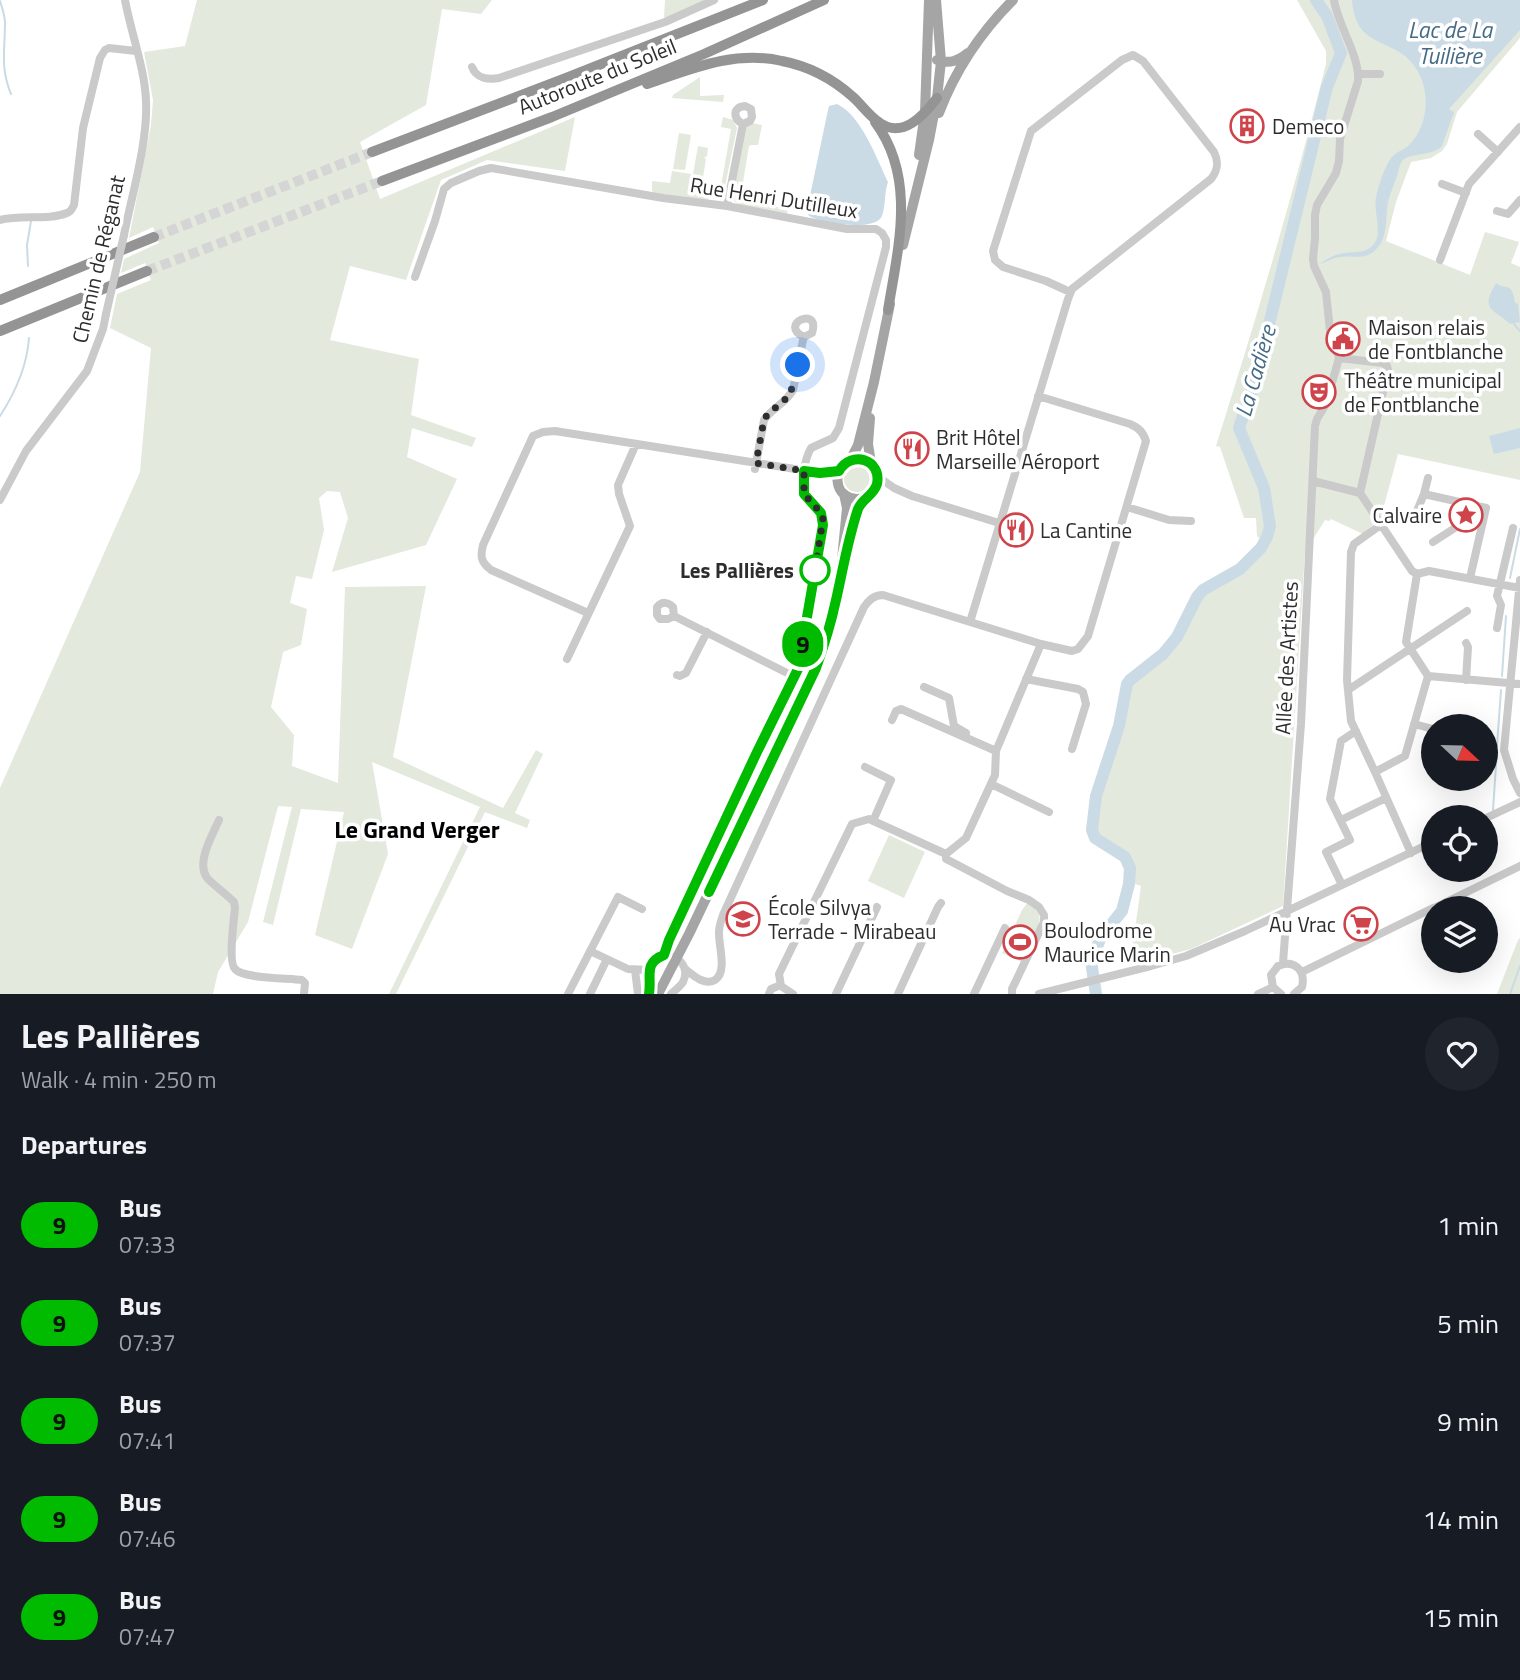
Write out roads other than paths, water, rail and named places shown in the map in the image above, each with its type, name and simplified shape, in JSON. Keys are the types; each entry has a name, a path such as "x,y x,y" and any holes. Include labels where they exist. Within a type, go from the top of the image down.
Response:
{"highway":[{"name":"Autoroute du Soleil","path":"372,152 763,0"},
{"name":"Autoroute du Soleil","path":"382,181 552,117 704,54 824,0"},
{"path":"552,117 707,63 735,58 780,60 820,74 853,97 867,112 878,127 898,171 901,194 900,232 888,310"},
{"path":"867,112 884,125 897,128 911,124 937,98"},
{"path":"0,300 154,237"},
{"path":"0,331 147,271"}],"main road":[{"path":"909,218 925,112 929,0"},
{"path":"659,992 816,668 836,600 847,508 844,494 838,484 839,471 851,459 858,445 929,140 941,61 936,0"},
{"path":"929,140 948,91 971,51 1013,0"},
{"path":"928,50 934,58 945,62 956,61 971,51"},
{"path":"841,570 859,508 877,482 877,475 870,463 869,436 874,382"},
{"path":"851,459 870,463"},
{"path":"844,494 854,499 868,495"}],"street":[{"name":"Chemin de Réganat","path":"0,500 26,451 82,379 95,352 106,314 147,113 145,90 125,0"},
{"path":"472,66 478,75 489,79 499,78 665,22 714,0"},
{"path":"1334,0 1358,81 1340,139 1336,173 1317,205 1313,259 1326,292 1331,341 1339,353 1339,358 1383,363 1388,370 1360,493"},
{"path":"0,220 19,216 66,214 71,211 74,205 83,128 100,58 109,48 136,51"},
{"path":"970,622 1070,292 1211,179 1217,169 1214,152 1143,61 1133,55 1122,60 1031,131 993,251 995,260 1003,267 1070,292"},
{"path":"1358,74 1380,74"},
{"path":"727,206 743,124"},
{"path":"1440,260 1469,184 1520,127"},
{"path":"1478,135 1498,152"},
{"name":"Rue Henri Dutilleux","path":"415,277 444,189 479,170 496,168 663,198 727,206 846,229 876,229 886,240 886,247 839,428 833,438 811,448 804,471"},
{"path":"1442,184 1466,193"},
{"path":"1497,211 1508,214 1520,200"},
{"path":"755,466 764,420 790,395 804,337"},
{"name":"Allée des Artistes","path":"1273,987 1271,975 1283,963 1301,724 1315,426 1326,404 1339,358"},
{"path":"651,982 659,992 676,990 702,981 712,982 718,978 722,969 718,934 723,915 870,599 883,596 1072,651 1084,643 1146,441 1144,433 1138,427 1038,396"},
{"path":"588,614 491,570 483,563 480,555 533,436 555,431 755,466 820,473 839,471"},
{"path":"567,659 629,526 618,485 636,444"},
{"path":"664,955 800,663 823,525 821,513 804,494 804,471"},
{"path":"820,473 838,484"},
{"path":"877,475 894,488 912,496 999,523"},
{"path":"1411,853 1351,721 1346,680 1347,633 1351,552 1354,544 1396,514 1414,518 1428,478"},
{"path":"1313,481 1360,493 1412,571 1418,574 1429,571 1519,586 1504,750 1520,793"},
{"path":"868,495 894,488"},
{"path":"1424,494 1486,509"},
{"path":"1127,507 1169,520 1191,521"},
{"path":"1433,542 1486,509"},
{"path":"1470,578 1486,509"},
{"path":"1497,628 1501,605 1497,596 1513,528"},
{"path":"1418,574 1406,642 1428,676 1520,684"},
{"path":"1348,690 1467,611"},
{"path":"674,615 795,677"},
{"path":"677,675 686,673 707,632"},
{"path":"1466,643 1466,680"},
{"path":"946,854 965,838 995,775 996,749 1041,644"},
{"path":"1376,772 1405,757 1428,676"},
{"path":"1026,679 1083,692 1086,704 1072,748"},
{"path":"924,687 949,698 954,726 996,749"},
{"path":"892,720 896,711 901,709 996,749"},
{"path":"1414,724 1421,726"},
{"path":"1342,885 1326,852 1350,840 1331,799 1341,741 1356,731"},
{"path":"865,768 891,780 873,821"},
{"path":"990,784 1049,812"},
{"path":"1341,820 1386,798"},
{"path":"1498,812 1520,802"},
{"path":"793,994 781,985 779,974 852,824 869,819 946,854"},
{"path":"219,820 203,866 208,878 234,902 233,965 236,970 250,975 302,980 304,994"},
{"path":"1039,994 1186,956 1224,941 1421,848"},
{"path":"946,854 946,859 1028,900 1039,907 1044,915 1040,933 1012,989 1013,994"},
{"path":"1458,896 1520,866"},
{"path":"568,994 618,897 642,909"},
{"path":"898,994 941,904"},
{"path":"836,994 877,907"},
{"path":"1302,972 1421,914"},
{"path":"974,994 1005,928"},
{"path":"590,951 628,969 649,970"},
{"path":"649,994 649,970 654,960 664,955 677,958 685,969 702,981"},
{"path":"590,994 607,959"},
{"path":"1283,963 1295,965 1302,972 1302,987 1294,994"},
{"path":"676,990 683,981 685,969"},
{"path":"635,970 638,994"},
{"path":"769,994 771,989 781,985"},
{"path":"1258,994 1273,987 1281,994"},
{"path":"1302,987 1310,994"}],"water":[{"name":"Lac de La Tuilière","path":"1352,0 1520,0 1520,30 1449,109 1454,112 1442,146 1432,152 1410,156 1400,164 1389,199 1384,235 1378,247 1365,256 1339,257 1321,264 1335,255 1364,251 1374,244 1378,234 1376,197 1382,176 1392,157 1407,147 1415,137 1424,119 1426,99 1417,70 1409,59 1378,42 1361,28 1355,17"},
{"path":"837,104 861,127 888,182 882,216 870,224 847,225 808,215 829,106"},
{"path":"1496,283 1512,291 1515,303 1518,304 1520,322 1510,324 1490,308 1489,299"},
{"path":"1520,428 1520,448 1494,454 1489,436"}],"waterway":[{"name":"La Cadière","path":"1096,994 1091,961 1101,937 1122,911 1129,884 1130,868 1125,857 1095,838 1092,830 1096,796 1119,726 1127,684 1163,654 1177,637 1203,590 1240,569 1261,548 1270,526 1264,488 1239,428 1256,378 1327,87 1341,53 1327,16 1316,0"},
{"path":"0,1 5,20 4,67 11,94"},
{"path":"28,266 27,245 31,221"},
{"path":"1514,324 1520,331"},
{"path":"0,416 19,379 29,338"},
{"path":"1510,578 1520,529"},
{"path":"1502,676 1506,616"},
{"path":"1498,732 1501,690"},
{"path":"1493,805 1494,791"},
{"path":"1510,994 1520,966"}],"tunnel":[{"path":"154,237 372,152"},
{"path":"147,271 382,181"}],"place":[{"name":"Demeco","path":"1247,126"},
{"name":"Maison relais de Fontblanche","path":"1343,339"},
{"name":"Théâtre municipal de Fontblanche","path":"1319,392"},
{"name":"Brit Hôtel Marseille Aéroport","path":"912,449"},
{"name":"Calvaire","path":"1466,515"},
{"name":"La Cantine","path":"1016,530"},
{"name":"Les Pallières","path":"815,570"},
{"name":"École Silvya Terrade - Mirabeau","path":"743,919"},
{"name":"Au Vrac","path":"1361,924"},
{"name":"Boulodrome Maurice Marin","path":"1020,942"}],"district":[{"name":"Le Grand Verger","path":"417,829"}]}
